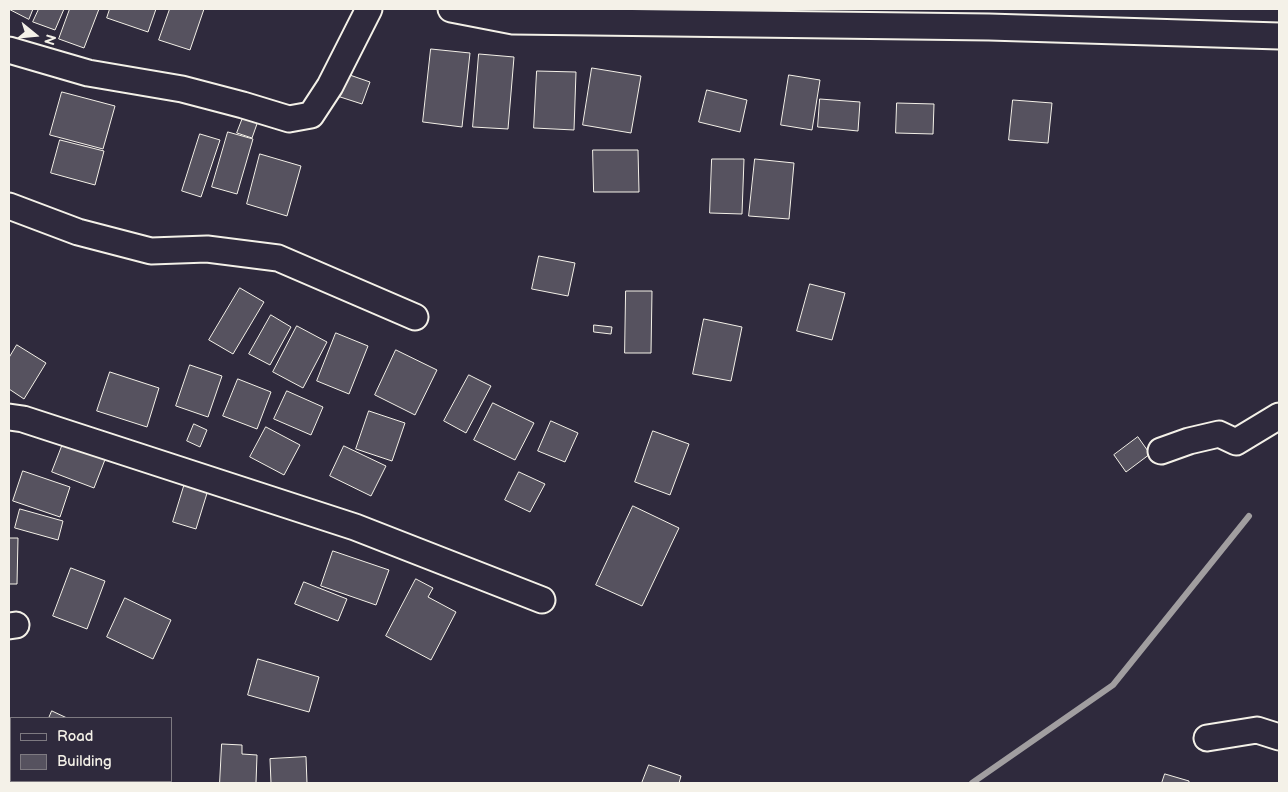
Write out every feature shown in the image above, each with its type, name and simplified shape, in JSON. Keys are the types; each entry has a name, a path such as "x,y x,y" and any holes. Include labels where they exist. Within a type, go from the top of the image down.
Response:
{"street":[{"path":"9,50 88,73 182,89 244,105 289,120 311,116 330,86 369,9"},
{"path":"451,9 513,21 990,27 1279,36"},
{"path":"9,206 78,232 151,251 208,249 278,258 415,318"},
{"path":"1161,451 1189,441 1219,434 1236,442 1279,416"},
{"path":"9,417 23,418 354,527 542,600"},
{"path":"1206,738 1257,730 1279,737"}],"building":[{"path":"9,9 33,9 29,19"},
{"path":"39,9 64,9 55,30 33,22"},
{"path":"70,9 99,9 84,48 59,39"},
{"path":"110,9 156,9 148,32 107,18"},
{"path":"170,9 204,9 190,50 159,40"},
{"path":"431,49 470,53 462,127 423,122"},
{"path":"479,54 514,57 508,129 473,127"},
{"path":"592,68 641,76 631,133 583,125"},
{"path":"537,71 576,72 574,130 534,128"},
{"path":"341,72 370,82 362,104 334,95"},
{"path":"789,75 820,80 812,130 781,125"},
{"path":"707,90 747,100 740,132 699,122"},
{"path":"62,92 115,106 103,149 50,135"},
{"path":"820,99 860,102 858,131 818,127"},
{"path":"1013,100 1052,103 1048,143 1009,140"},
{"path":"897,103 934,104 933,134 896,133"},
{"path":"244,115 258,121 252,138 237,133"},
{"path":"228,132 253,139 237,194 212,187"},
{"path":"200,134 220,140 201,197 182,191"},
{"path":"60,140 104,151 95,185 51,173"},
{"path":"593,150 638,150 639,192 594,192"},
{"path":"260,154 301,166 287,216 247,204"},
{"path":"712,159 744,159 742,214 710,213"},
{"path":"755,159 794,163 789,219 749,216"},
{"path":"539,256 575,263 568,296 532,289"},
{"path":"810,284 845,293 832,340 797,331"},
{"path":"240,288 264,302 233,354 209,340"},
{"path":"626,291 652,291 651,353 625,353"},
{"path":"271,315 291,327 270,365 249,354"},
{"path":"704,319 742,327 731,381 693,374"},
{"path":"594,325 612,327 611,334 594,332"},
{"path":"297,326 327,342 303,388 273,372"},
{"path":"336,333 368,346 349,394 317,381"},
{"path":"17,345 46,363 24,399 9,389 9,358"},
{"path":"396,350 437,370 415,415 375,395"},
{"path":"190,365 222,376 208,417 176,406"},
{"path":"110,372 159,388 147,427 97,411"},
{"path":"469,375 491,386 466,433 444,421"},
{"path":"238,379 271,392 257,429 223,416"},
{"path":"287,391 323,407 311,435 274,419"},
{"path":"493,403 534,423 515,460 474,440"},
{"path":"369,411 405,423 392,461 356,449"},
{"path":"551,421 578,433 565,462 538,451"},
{"path":"194,424 207,430 200,447 187,441"},
{"path":"266,427 300,445 284,475 250,457"},
{"path":"653,431 689,444 670,495 635,482"},
{"path":"1138,437 1150,454 1126,472 1114,455"},
{"path":"64,441 106,457 94,488 52,472"},
{"path":"344,446 386,466 371,496 330,476"},
{"path":"23,471 70,487 60,517 13,501"},
{"path":"519,472 545,484 530,512 505,500"},
{"path":"185,483 208,490 196,529 173,522"},
{"path":"633,506 679,528 642,606 596,585"},
{"path":"20,509 63,521 58,540 15,528"},
{"path":"9,538 18,538 17,584 9,584"},
{"path":"333,551 389,570 376,605 321,586"},
{"path":"71,568 105,581 87,629 53,616"},
{"path":"416,579 433,588 428,597 456,612 431,660 386,636"},
{"path":"304,582 347,599 338,621 295,604"},
{"path":"125,598 171,620 153,659 107,637"},
{"path":"258,659 319,677 309,712 248,695"},
{"path":"52,711 65,717 49,717"},
{"path":"222,744 242,745 242,754 257,755 256,783 220,783"},
{"path":"306,757 307,783 271,783 270,759"},
{"path":"649,765 681,776 679,783 642,783"},
{"path":"1165,774 1189,781 1189,783 1162,783"}],"waterway":[{"path":"972,783 1113,685 1249,516"}]}
